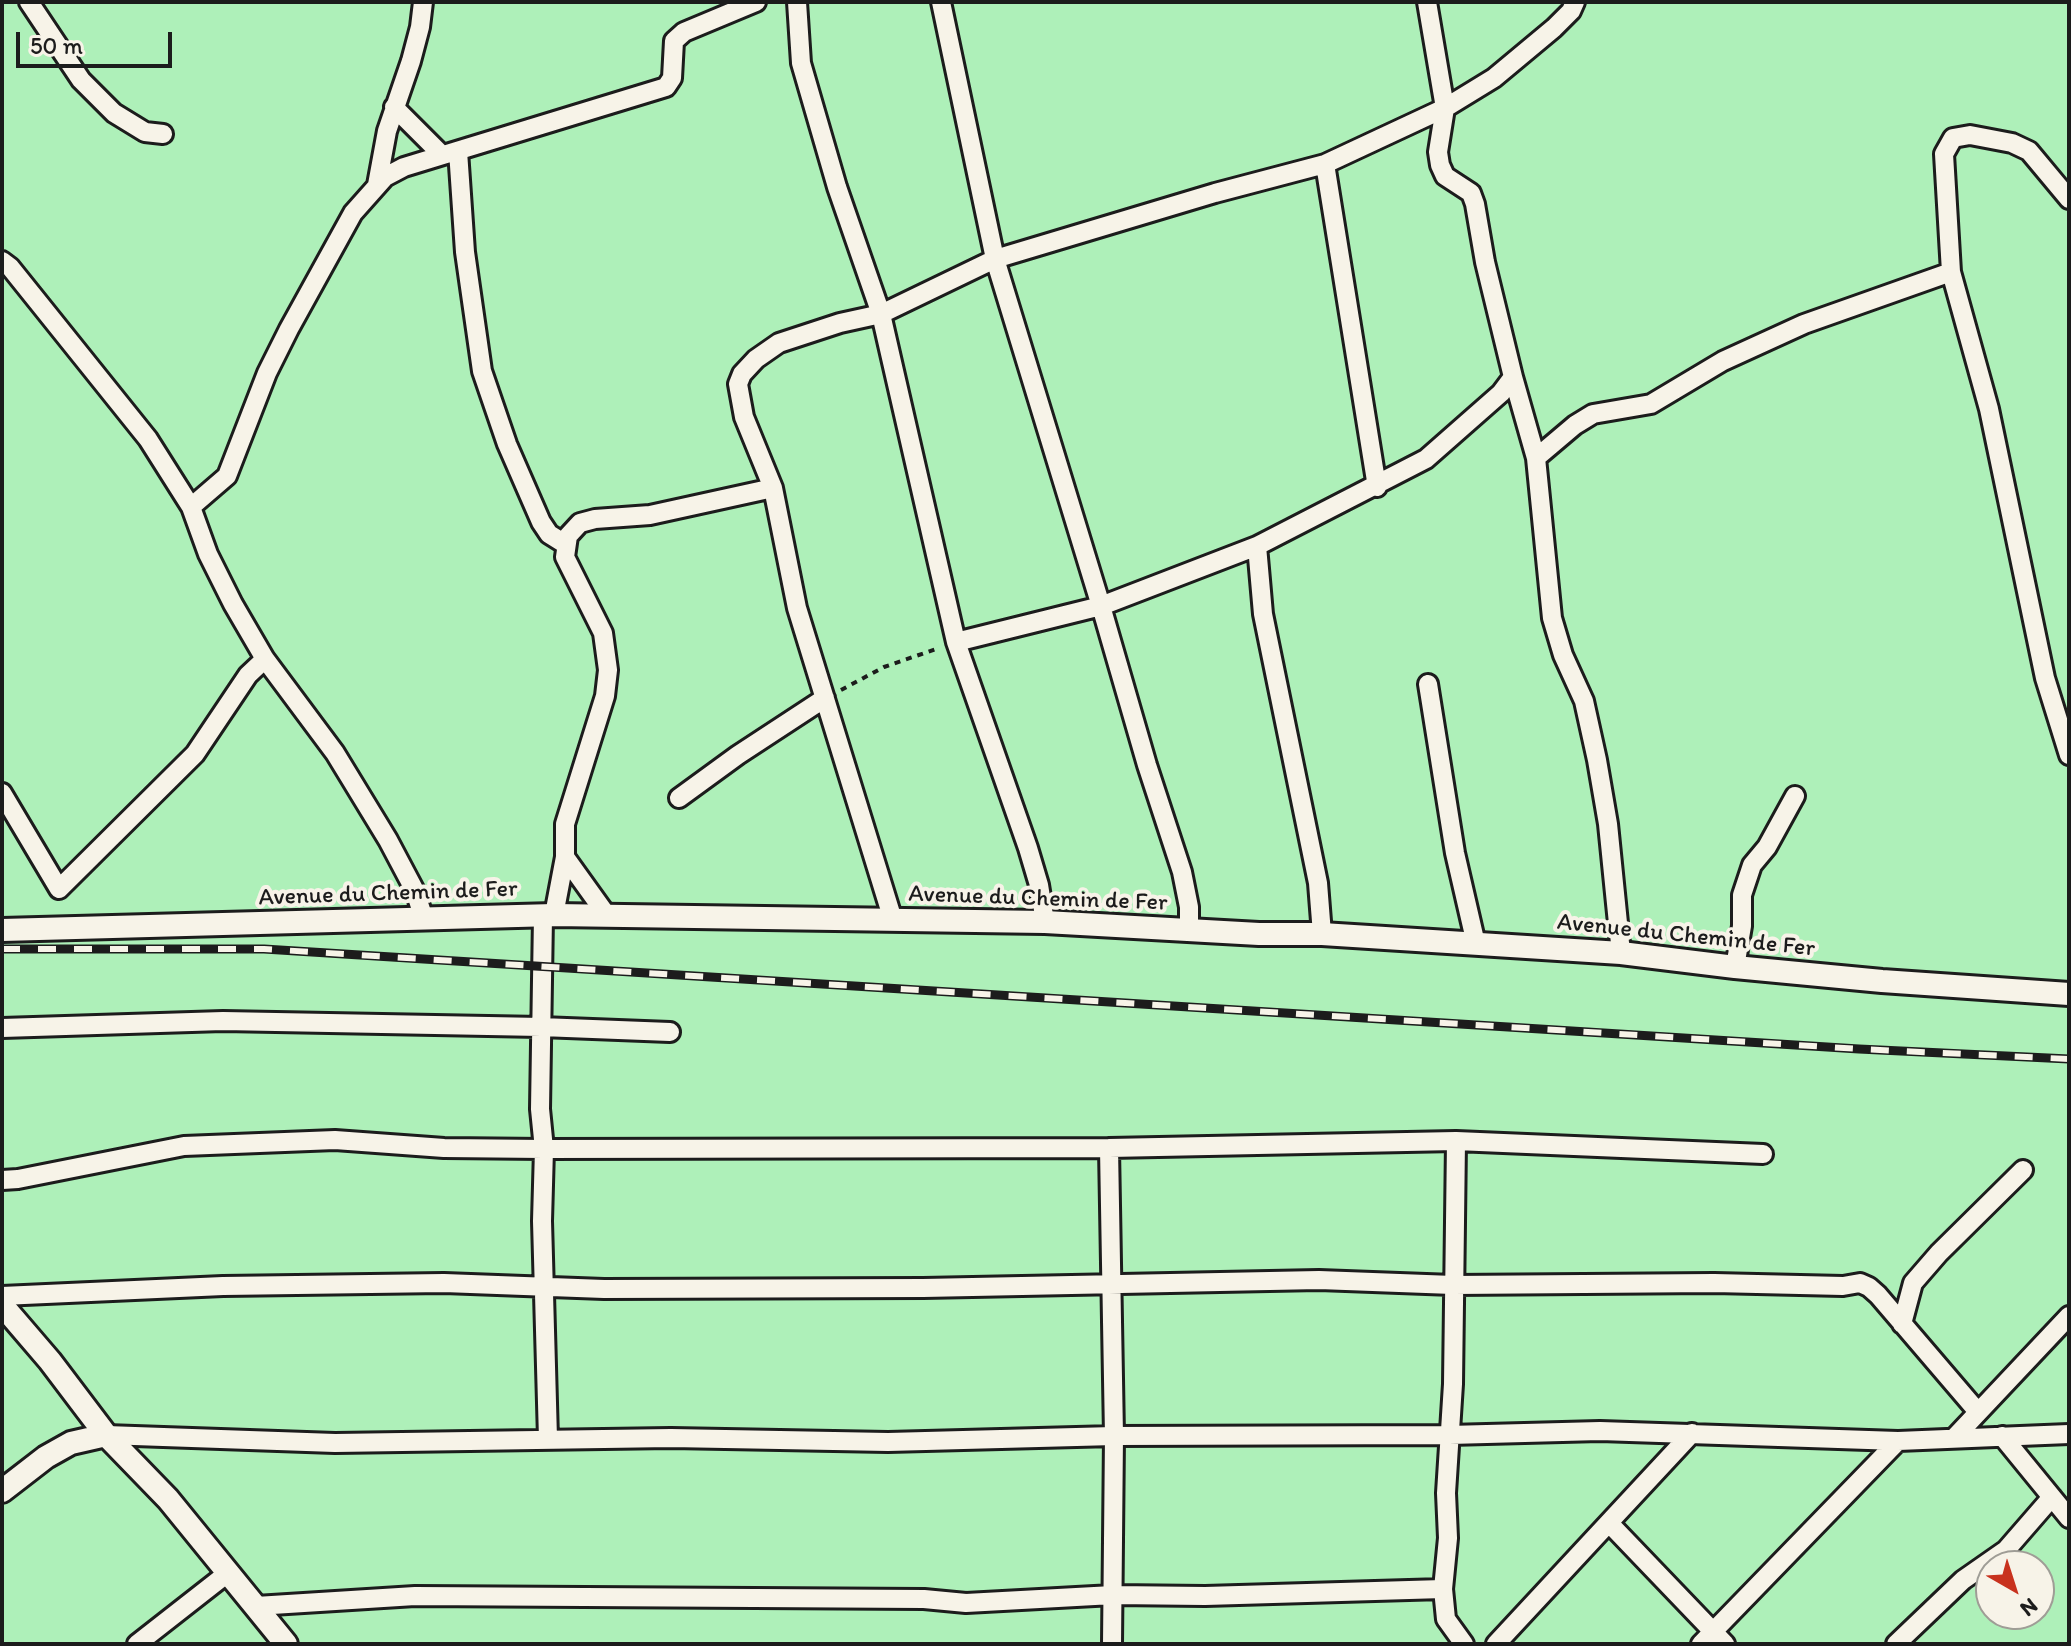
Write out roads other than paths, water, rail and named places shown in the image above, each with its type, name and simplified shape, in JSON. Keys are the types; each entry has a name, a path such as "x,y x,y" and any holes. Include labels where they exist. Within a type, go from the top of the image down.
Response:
{"street":[{"path":"29,2 81,80 114,113 145,132 163,134"},
{"path":"377,185 381,156 411,61 423,2"},
{"path":"191,507 227,476 267,373 289,329 353,213 377,185 404,167 666,87 672,78 674,41 684,32 756,2"},
{"path":"797,2 801,63 837,187 881,314 956,642 1028,848 1039,885 1045,922"},
{"path":"941,2 995,259 1182,872 1189,907 1189,930"},
{"path":"1427,2 1445,108 1438,152 1440,165 1445,176 1471,193 1475,204 1485,262 1536,458 1552,618 1563,655 1584,701 1597,760 1608,824 1621,953"},
{"path":"893,920 797,608 773,488 744,417 738,384 742,374 756,359 779,343 840,323 881,314 995,259 1215,193 1325,164 1445,108 1494,78 1530,51 1571,11 1575,2"},
{"path":"394,107 450,153 482,371 507,444 541,522 549,534 565,544"},
{"path":"2069,199 2029,151 2012,143 1970,135 1953,138 1944,154 1951,272 1989,409 2045,678 2069,755"},
{"path":"1325,164 1377,487"},
{"path":"2,261 148,439 191,507 208,554 265,659 342,765 388,840 415,891 424,919"},
{"path":"1536,458 1593,414 1651,404 1723,361 1804,324 1951,272"},
{"path":"956,642 1101,606 1257,546 1308,518 1377,487 1426,459 1501,393 1513,377"},
{"path":"548,1439 542,1221 544,1149 540,1109 548,916 565,857 565,824 605,696 608,670 603,633 565,557 565,544 580,523 611,516 650,515 773,488"},
{"path":"1257,546 1263,614 1318,883 1322,934"},
{"path":"2,793 59,889 195,754 248,675 265,659"},
{"path":"1428,684 1455,853 1476,944"},
{"path":"679,798 825,698"},
{"path":"1735,967 1742,926 1742,895 1752,865 1767,847 1795,796"},
{"path":"565,857 608,917"},
{"name":"Avenue du Chemin de Fer","path":"2,930 548,916 1045,922 1322,934 1621,953 1735,967 2069,994"},
{"path":"2,1028 223,1021 670,1032"},
{"path":"2,1180 184,1146 335,1140 444,1148 544,1149 1109,1148 1456,1141 1763,1154"},
{"path":"1456,1141 1453,1384 1446,1493 1448,1538 1443,1589 1446,1619 1464,1644"},
{"path":"1109,1148 1114,1436 1112,1644"},
{"path":"1902,1324 1913,1283 2023,1170"},
{"path":"2,1296 223,1286 444,1283 619,1289 1319,1280 1453,1285 1714,1283 1843,1286 1860,1283 1869,1287 1978,1412"},
{"path":"2,1305 50,1361 106,1435 168,1499 286,1644"},
{"path":"1955,1437 2069,1316"},
{"path":"2,1491 46,1457 71,1443 106,1435 335,1443 671,1438 888,1442 1114,1436 1449,1435 1600,1431 1898,1441 2069,1434"},
{"path":"1496,1644 1692,1433"},
{"path":"2002,1436 2069,1518"},
{"path":"1610,1524 1713,1640 1898,1441"},
{"path":"1896,1644 1963,1580 2006,1550 2052,1497"},
{"path":"137,1644 229,1572"},
{"path":"256,1606 415,1596 924,1599 966,1603 1113,1595 1205,1596 1443,1589"}],"railway":[{"path":"2,949 264,949 1859,1049 2069,1059"}]}
